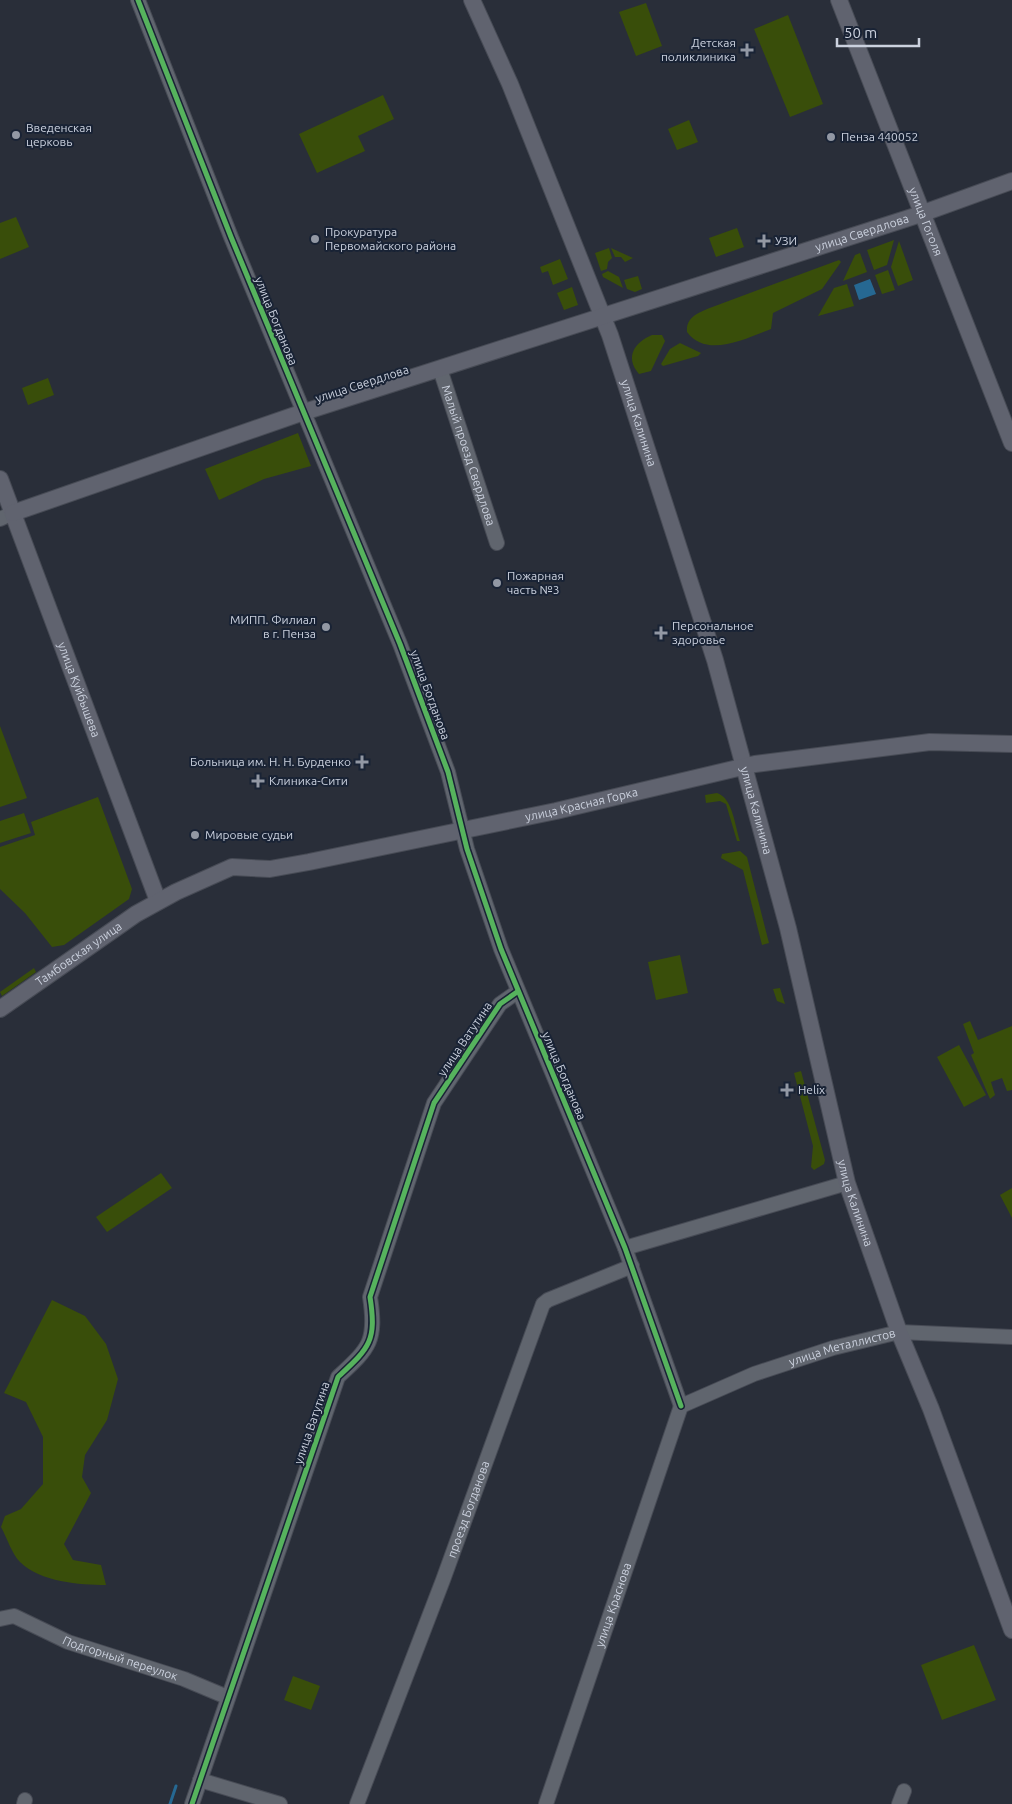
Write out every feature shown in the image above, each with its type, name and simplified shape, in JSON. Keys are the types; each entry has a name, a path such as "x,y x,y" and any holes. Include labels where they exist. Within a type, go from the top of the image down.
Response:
{"main road":[{"name":"улица Калинина","path":"472,0 510,84 604,317 712,651 799,972 847,1183 899,1332 934,1418 1012,1630"},
{"name":"улица Гоголя","path":"839,0 924,213 1012,442"},
{"name":"улица Свердлова","path":"7,516 303,412 924,213 1012,181"},
{"name":"улица Куйбышева","path":"0,479 7,516 158,901"},
{"name":"улица Красная Горка","path":"158,901 234,867 270,869 556,811 744,767 930,742 1012,744"},
{"name":"Тамбовская улица","path":"0,1009 158,901"}],"street":[{"name":"улица Богданова","path":"138,0 218,206 400,644 448,772 462,830 518,992 625,1248 681,1406"},
{"name":"Малый проезд Свердлова","path":"440,369 497,542"},
{"name":"улица Ватутина","path":"192,1804 338,1377 366,1350 374,1324 370,1297 434,1103 500,1004 518,992"},
{"path":"625,1248 847,1183"},
{"name":"проезд Богданова","path":"357,1804 443,1580 542,1304 632,1266"},
{"name":"улица Металлистов","path":"681,1406 754,1374 833,1348 899,1332 1012,1337"},
{"name":"улица Краснова","path":"546,1804 681,1406"},
{"name":"Подгорный переулок","path":"7,1617 68,1642 184,1679 228,1697"},
{"path":"200,1780 280,1804"}],"green space":[{"path":"646,3 662,46 636,56 619,12"},
{"path":"788,15 823,104 790,117 754,29"},
{"path":"383,95 394,119 358,136 365,151 317,173 299,134"},
{"path":"689,120 698,142 677,150 668,129"},
{"path":"16,217 29,247 0,259 0,223"},
{"path":"737,228 744,247 716,257 709,238"},
{"path":"894,240 887,265 874,270 867,250"},
{"path":"899,241 913,280 898,286 891,267"},
{"path":"609,248 612,258 608,262 607,269 601,271 595,253"},
{"path":"611,248 633,258 625,262 621,257 615,257"},
{"path":"860,253 867,272 843,281 855,255"},
{"path":"560,259 568,279 553,285 548,271 542,273 540,267"},
{"path":"839,260 841,262 822,289 773,313 771,329 739,341 716,345 705,344 695,340 687,332 690,320 703,311"},
{"path":"888,270 895,290 882,294 875,275"},
{"path":"608,271 619,277 623,288 603,277 602,274"},
{"path":"638,276 642,289 635,292 627,289 624,280"},
{"path":"847,284 854,306 818,316 834,288"},
{"path":"572,287 578,305 564,310 557,293"},
{"path":"652,335 662,335 665,341 651,371 639,374 632,362 632,356 636,346"},
{"path":"680,343 701,353 698,356 663,366 661,364 670,349"},
{"path":"48,378 54,395 28,405 22,388"},
{"path":"298,433 311,466 264,479 219,500 205,469"},
{"path":"0,726 27,798 0,807"},
{"path":"717,793 727,801 730,807 740,841 737,841 726,804 720,801 706,803 705,795"},
{"path":"98,797 132,889 129,899 64,945 52,947 25,913 0,889 0,847 35,835 31,822"},
{"path":"24,813 31,833 0,843 0,821"},
{"path":"740,851 747,857 769,943 762,945 743,870 721,858 722,854"},
{"path":"680,955 688,993 656,1000 648,962"},
{"path":"34,968 36,972 2,996 0,992"},
{"path":"780,988 785,1004 777,1001 773,989"},
{"path":"970,1021 978,1040 1012,1026 1012,1090 1007,1091 1002,1078 991,1082 995,1095 990,1099 971,1055 974,1053 963,1024"},
{"path":"959,1045 986,1095 964,1107 937,1057"},
{"path":"801,1071 825,1160 824,1164 814,1170 811,1167 813,1146 794,1073"},
{"path":"161,1173 172,1188 107,1232 96,1217"},
{"path":"1012,1188 1012,1218 1000,1195"},
{"path":"52,1300 85,1316 106,1344 118,1379 107,1420 85,1455 82,1477 91,1493 64,1544 73,1560 101,1565 106,1585 61,1581 28,1569 14,1555 1,1527 5,1516 21,1509 43,1484 43,1437 26,1402 4,1393"},
{"path":"974,1645 996,1700 942,1720 921,1665"},
{"path":"293,1676 320,1686 311,1710 284,1700"}],"water":[{"path":"870,279 876,294 859,300 854,285"}],"waterway":[{"path":"170,1804 176,1786"}],"cycle path":[{"path":"138,0 231,237 400,644 448,772 467,849 501,949 625,1248 681,1406"},
{"path":"192,1804 338,1377 357,1359 368,1343 372,1324 370,1297 434,1103 500,1004 517,992"}],"place":[{"name":"Детская поликлиника","path":"747,50"},
{"name":"Введенская церковь","path":"16,135"},
{"name":"Пенза 440052","path":"831,137"},
{"name":"Прокуратура Первомайского района","path":"315,239"},
{"name":"УЗИ","path":"764,241"},
{"name":"Пожарная часть №3","path":"497,583"},
{"name":"МИПП. Филиал в г. Пенза","path":"326,627"},
{"name":"Персональное здоровье","path":"661,633"},
{"name":"Больница им. Н. Н. Бурденко","path":"362,762"},
{"name":"Клиника-Сити","path":"258,781"},
{"name":"Мировые судьи","path":"195,835"},
{"name":"Helix","path":"787,1090"}]}
